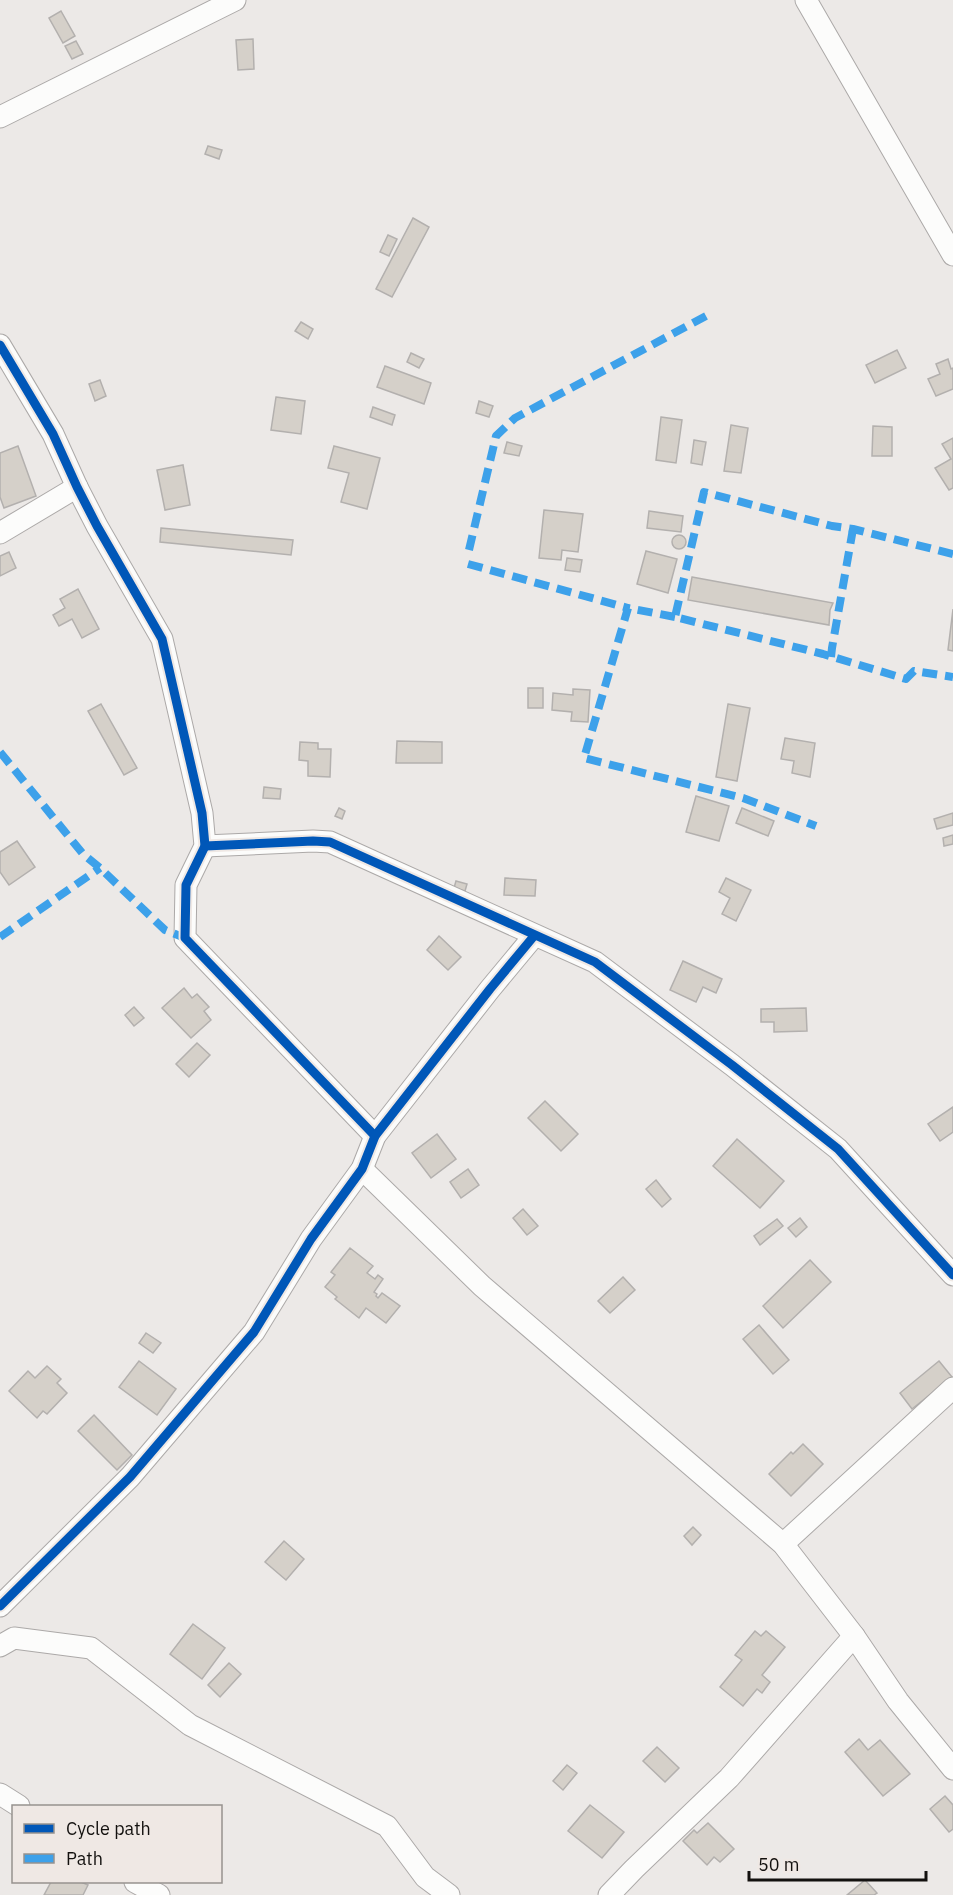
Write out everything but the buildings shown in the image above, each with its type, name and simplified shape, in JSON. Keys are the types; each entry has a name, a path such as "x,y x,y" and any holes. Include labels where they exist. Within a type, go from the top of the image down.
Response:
{"street":[{"path":"0,117 235,0"},
{"path":"806,0 953,255"},
{"path":"0,345 53,434 77,487 162,639 202,813 205,846 186,885 185,938 375,1136"},
{"path":"0,533 77,487"},
{"path":"205,846 330,842 595,962 732,1065 838,1149 953,1275"},
{"path":"0,1606 130,1477 254,1332 310,1239 362,1169 375,1136 534,936"},
{"path":"362,1169 482,1287 783,1544 854,1636 898,1701 953,1769"},
{"path":"783,1544 953,1388"},
{"path":"609,1895 729,1778 854,1636"},
{"path":"0,1646 14,1638 91,1648 190,1725 387,1826 425,1877 449,1895"},
{"path":"0,1794 17,1805"},
{"path":"138,1883 159,1895"}],"marked path":[{"path":"469,550 496,436 515,418 706,316"},
{"path":"953,554 853,529 832,526 704,492 675,617 823,654 906,679 914,671 953,677"},
{"path":"831,657 853,529"},
{"path":"468,564 628,608"},
{"path":"675,617 628,608 584,758 743,798 816,826"},
{"path":"0,752 83,854 165,930 185,938"},
{"path":"0,937 100,868"}],"cycle path":[{"path":"0,345 53,434 97,526 162,639 202,813 205,846 186,885 185,938 375,1136"},
{"path":"205,846 330,842 595,962 732,1065 838,1149 953,1275"},
{"path":"0,1606 130,1477 254,1332 311,1239 362,1169 375,1136 534,936"}]}
